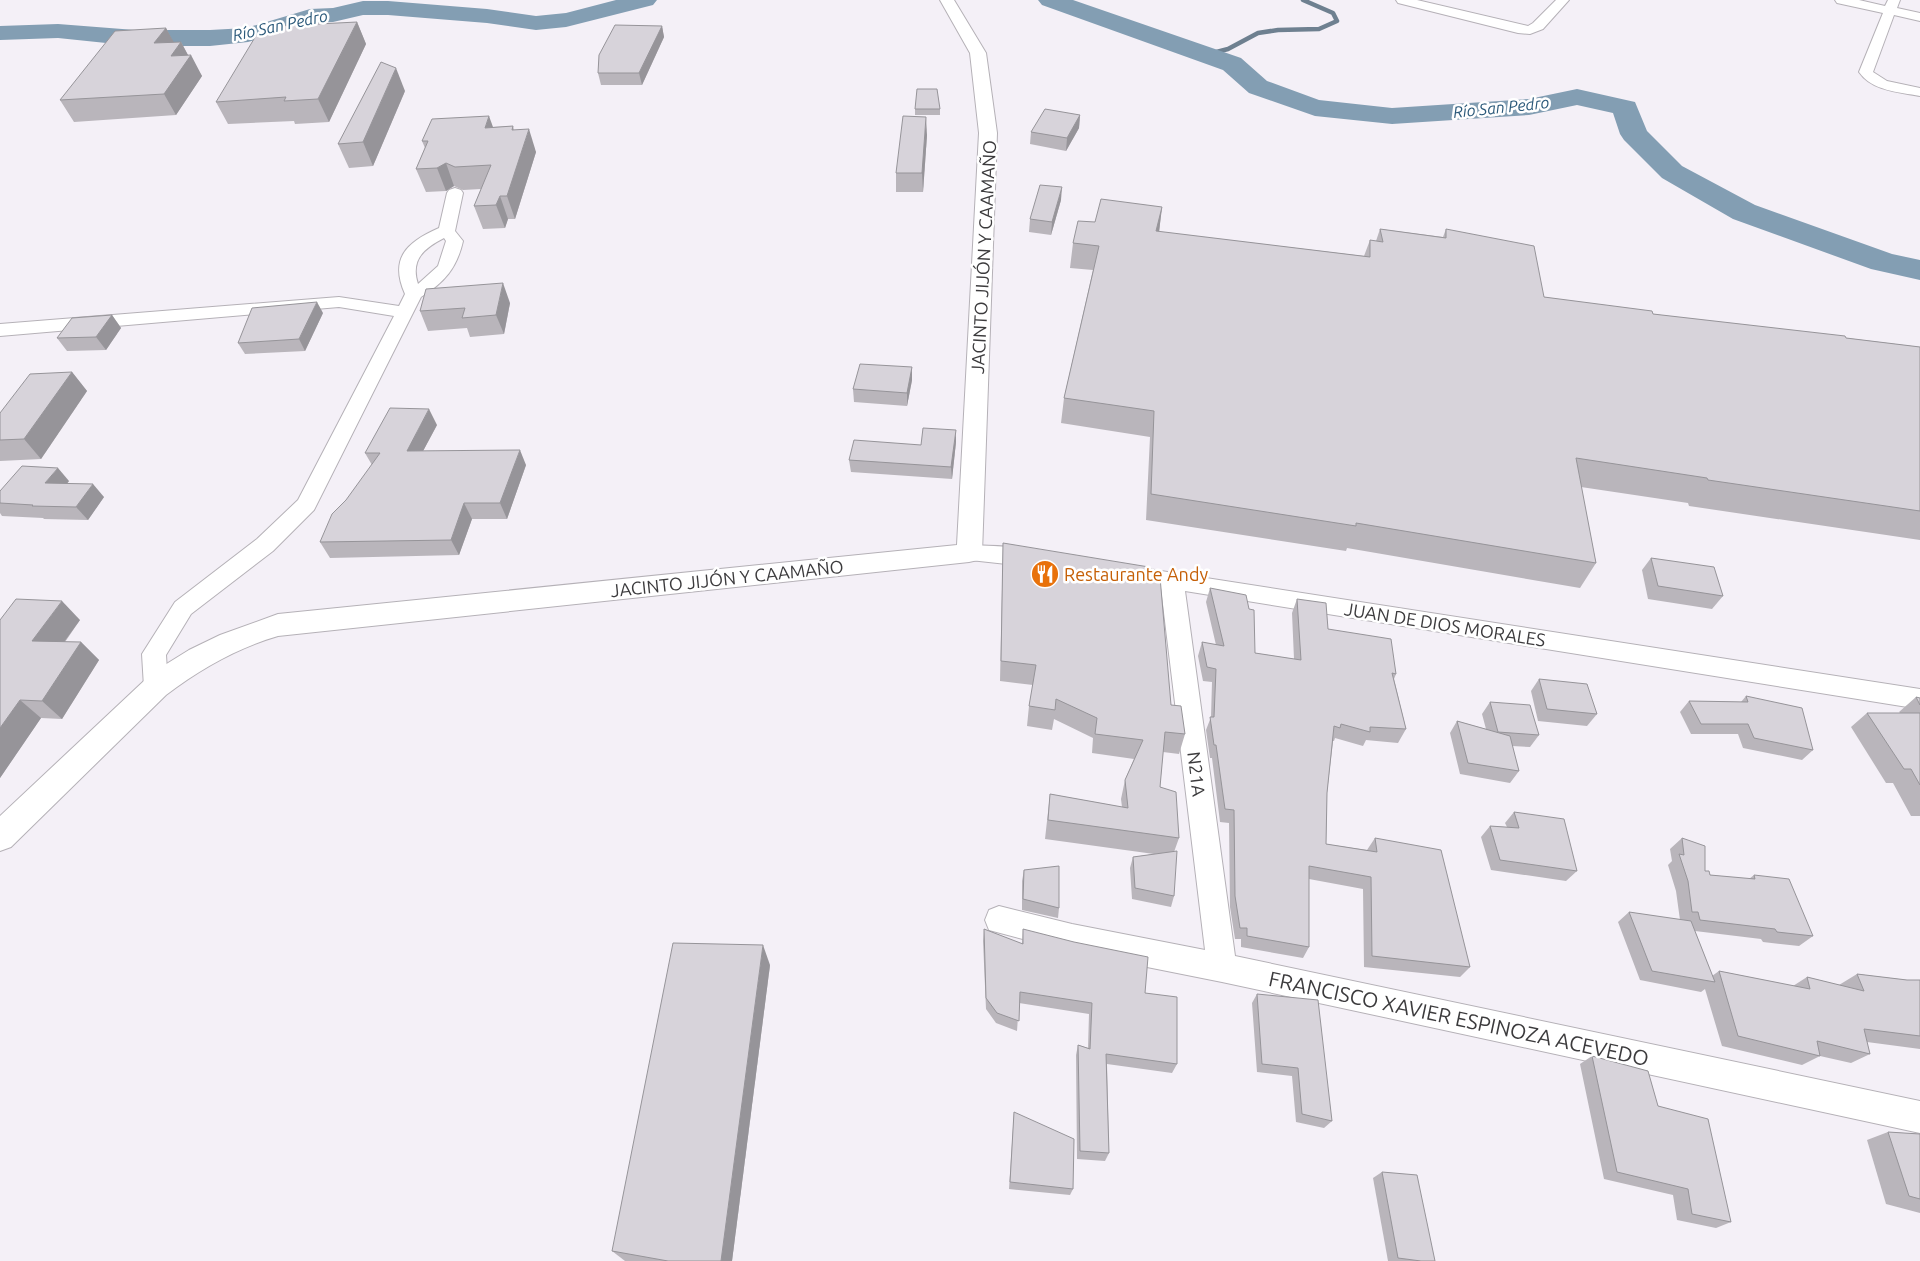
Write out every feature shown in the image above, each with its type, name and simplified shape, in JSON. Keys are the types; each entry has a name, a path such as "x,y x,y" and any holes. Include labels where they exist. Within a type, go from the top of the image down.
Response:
{"street":[{"name":"JACINTO JIJÓN Y CAAMAÑO","path":"0,837 156,687 182,667 214,649 278,625 969,553 988,133 978,53 947,0"},
{"path":"1402,0 1508,27 1530,30 1538,26 1563,0"},
{"path":"1841,0 1891,5 1920,17"},
{"path":"1891,5 1866,72 1868,77 1877,82 1920,92"},
{"path":"156,687 154,654 183,608 265,545 306,505 414,294 432,283 445,270 453,255 455,241 447,230 456,193"},
{"path":"414,294 408,283 407,266 412,253 425,240 447,230"},
{"path":"0,330 339,302 404,312"},
{"path":"969,553 1009,555 1057,562"},
{"name":"JUAN DE DIOS MORALES","path":"1105,570 1920,699"},
{"name":"N21A","path":"1172,581 1222,968"},
{"name":"FRANCISCO XAVIER ESPINOZA ACEVEDO","path":"999,920 1072,938 1920,1116"}],"building":[{"path":"357,22 318,99 284,101 286,97 216,102 257,34 274,33 278,26"},
{"path":"615,25 662,26 639,73 598,73 599,55"},
{"path":"166,28 154,43 181,42 171,56 191,55 164,94 60,100 115,31"},
{"path":"381,62 396,68 363,142 338,144"},
{"path":"917,89 937,89 940,109 915,109"},
{"path":"1045,109 1080,115 1067,138 1031,132"},
{"path":"489,116 485,128 513,126 512,130 529,129 507,196 500,196 496,205 474,206 491,165 455,167 446,163 437,168 416,169 428,141 422,141 432,119"},
{"path":"903,116 926,117 922,173 896,173"},
{"path":"1040,185 1062,187 1052,222 1030,219"},
{"path":"1101,199 1162,207 1156,231 1370,257 1370,240 1383,242 1380,229 1446,238 1446,229 1534,246 1544,297 1652,311 1653,314 1845,336 1846,338 1920,347 1920,511 1708,480 1707,478 1576,458 1596,563 1356,523 1356,526 1151,494 1154,411 1064,398 1099,246 1073,243 1078,221 1095,222"},
{"path":"503,283 496,315 462,318 465,308 420,311 426,289"},
{"path":"317,302 299,339 238,343 252,308"},
{"path":"112,315 96,337 57,338 72,318"},
{"path":"860,364 912,367 907,393 853,389"},
{"path":"72,372 24,439 0,440 0,413 30,374"},
{"path":"390,408 429,409 407,451 520,450 500,503 464,503 451,540 320,542 332,514 346,500 380,453 365,453"},
{"path":"923,428 956,430 951,467 849,460 854,440 921,445"},
{"path":"22,466 58,468 45,483 93,484 76,507 0,503 0,491"},
{"path":"1003,543 1149,567 1160,577 1171,705 1181,706 1185,734 1165,732 1160,787 1176,792 1179,838 1048,820 1050,794 1128,808 1125,780 1143,740 1095,734 1097,718 1056,699 1055,710 1029,706 1036,665 1001,661"},
{"path":"1651,558 1714,567 1723,596 1658,586"},
{"path":"1210,588 1246,595 1249,609 1254,610 1255,653 1301,660 1297,599 1326,603 1328,629 1391,639 1396,674 1392,673 1406,729 1370,727 1370,732 1341,724 1340,728 1334,726 1327,793 1326,844 1377,852 1375,838 1441,850 1470,967 1372,956 1371,877 1309,866 1309,947 1247,936 1247,928 1240,928 1235,896 1234,810 1225,809 1210,717 1214,717 1216,669 1207,667 1202,642 1224,646"},
{"path":"16,599 62,601 32,641 81,642 42,701 20,700 0,728 0,620"},
{"path":"1539,679 1587,684 1597,714 1547,709"},
{"path":"1746,696 1802,708 1813,750 1754,738 1748,724 1701,724 1689,701 1748,702"},
{"path":"1490,702 1530,705 1539,735 1498,732"},
{"path":"1867,713 1920,713 1920,785 1911,769 1904,769"},
{"path":"1457,721 1510,736 1519,771 1468,763"},
{"path":"1514,812 1564,819 1577,871 1500,860 1490,826 1519,828"},
{"path":"1682,838 1705,846 1705,871 1709,871 1710,875 1755,879 1754,875 1789,879 1813,936 1777,932 1775,929 1700,920 1698,912 1692,912 1688,881 1679,854 1684,855"},
{"path":"1177,851 1174,896 1135,888 1133,857"},
{"path":"1059,866 1059,908 1023,899 1024,870"},
{"path":"1629,912 1691,921 1715,982 1652,971"},
{"path":"984,929 1023,944 1023,929 1074,942 1148,957 1145,993 1177,997 1177,1064 1106,1054 1109,1153 1080,1151 1078,1045 1090,1049 1092,1003 1020,992 1019,1021 997,1013 986,998"},
{"path":"673,943 763,945 721,1261 668,1261 612,1251"},
{"path":"1719,971 1810,989 1807,977 1864,991 1857,974 1920,980 1920,1036 1864,1029 1870,1054 1817,1041 1820,1056 1738,1036"},
{"path":"1257,994 1318,1000 1332,1121 1302,1114 1298,1068 1262,1064"},
{"path":"1592,1056 1648,1071 1658,1106 1708,1119 1731,1222 1692,1214 1688,1189 1617,1172"},
{"path":"1014,1112 1074,1139 1073,1189 1010,1182"},
{"path":"1888,1132 1920,1134 1920,1199 1909,1196"},
{"path":"1382,1172 1417,1175 1435,1261 1398,1258"}],"waterway":[{"name":"Río San Pedro","path":"0,33 58,31 135,38 210,38 248,35 310,16 333,15 363,8 388,8 487,16 536,23 566,20 645,0"},
{"name":"Río San Pedro","path":"1050,0 1232,64 1258,87 1315,108 1392,116 1529,107 1577,97 1625,108 1634,134 1672,172 1744,212 1883,262 1920,270"},
{"path":"1205,55 1228,49 1258,33 1278,30 1319,29 1337,21 1333,13 1303,0"}],"place":[{"name":"Restaurante Andy","path":"1045,574"}]}
